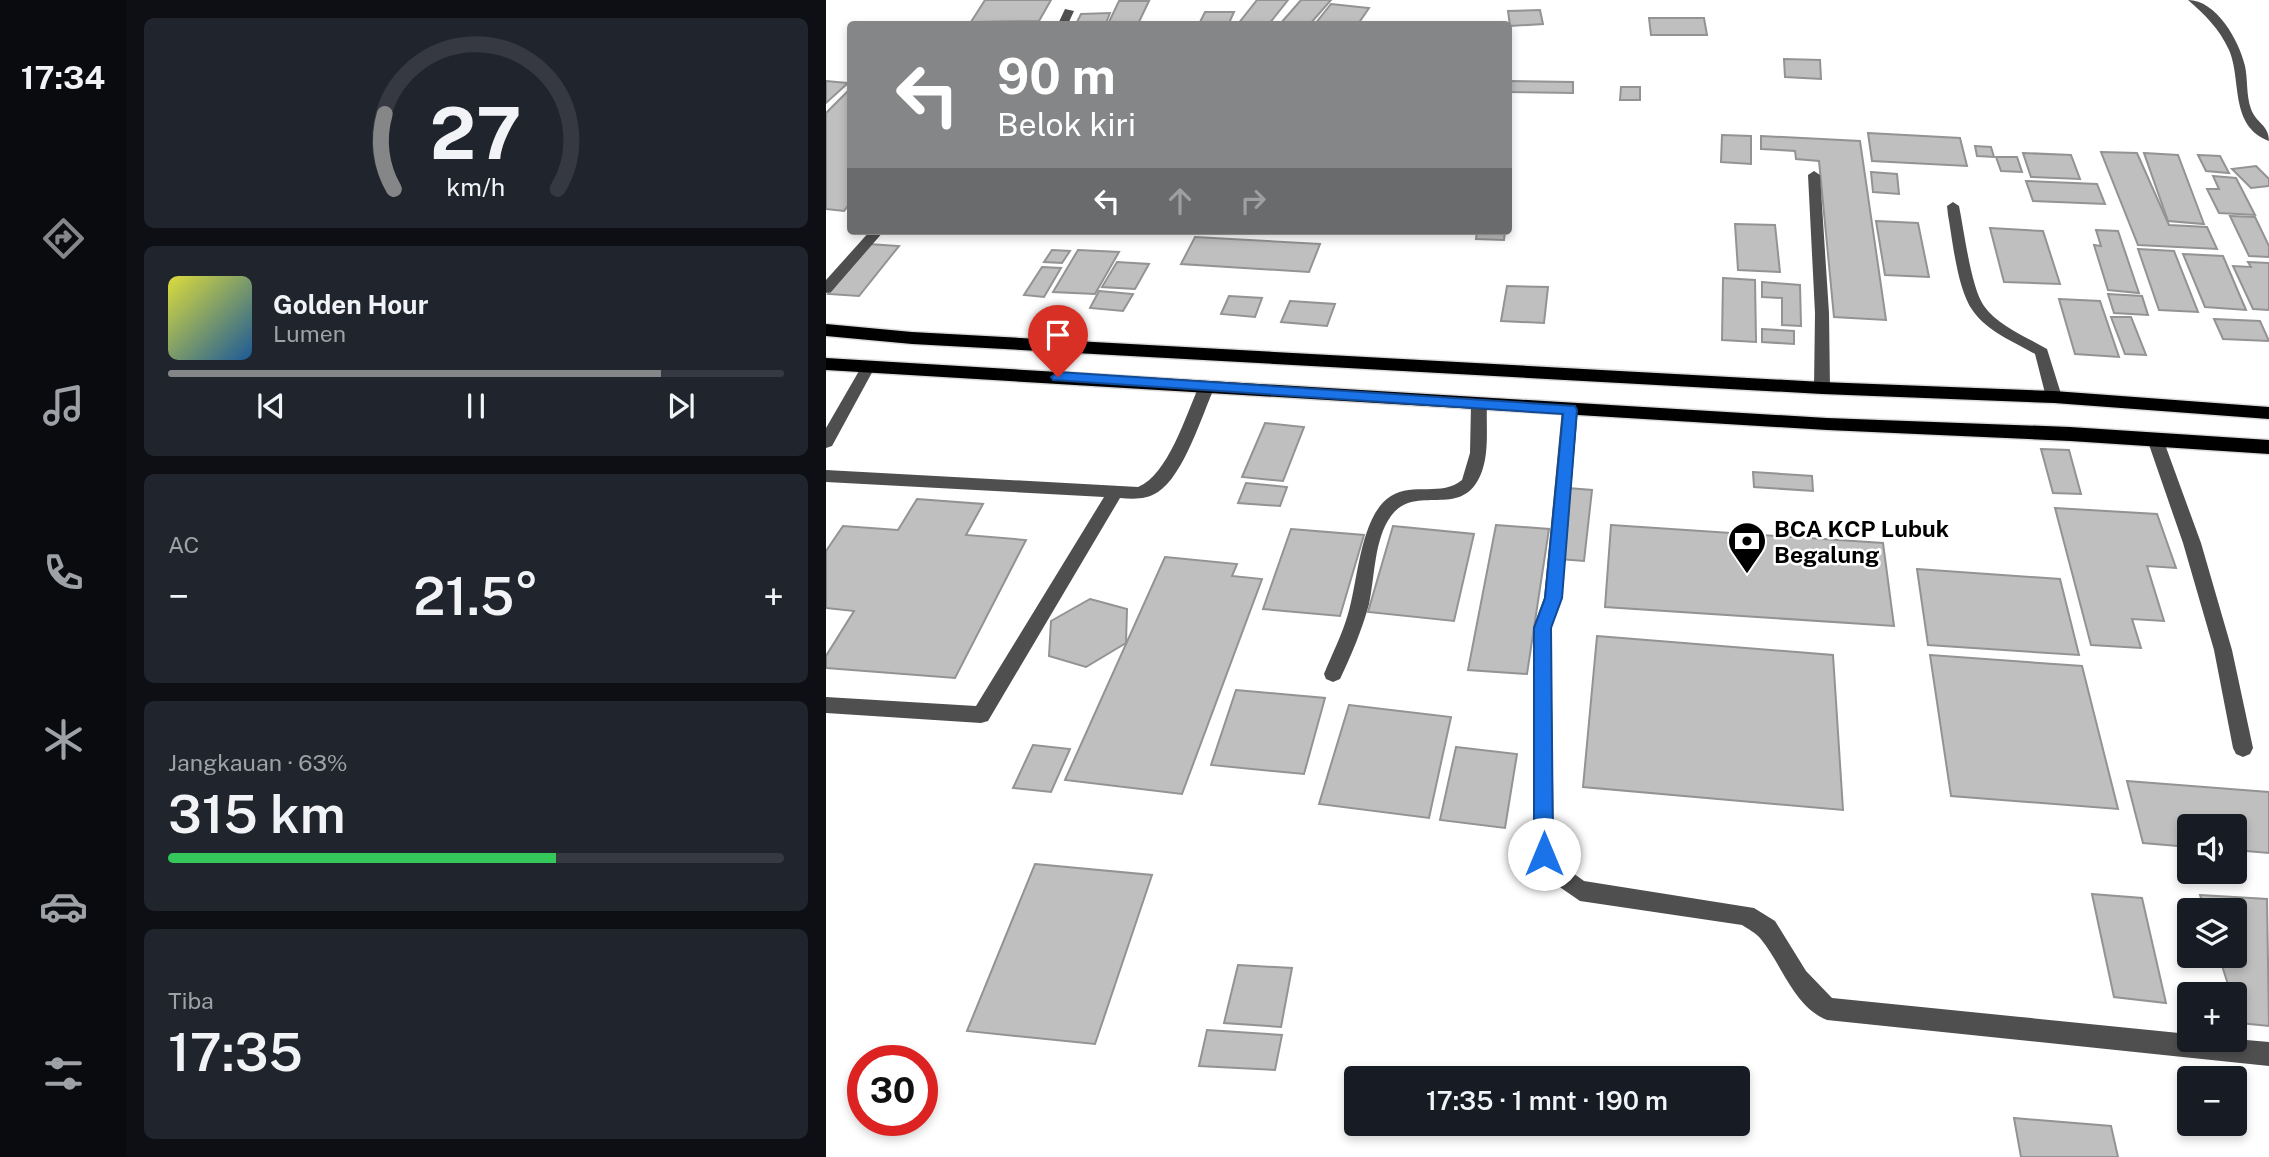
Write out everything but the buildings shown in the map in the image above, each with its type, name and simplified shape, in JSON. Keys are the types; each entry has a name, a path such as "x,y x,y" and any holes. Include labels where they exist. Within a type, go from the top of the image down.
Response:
{"highway":[{"path":"826,330 912,338 1822,388 2054,397 2269,413"},
{"path":"826,363 1570,410 2070,434 2269,447"}],"street":[{"path":"2193,0 2204,5 2230,43 2239,62 2248,116 2269,137"},
{"path":"1064,21 1069,11"},
{"path":"1814,175 1822,313 1822,388"},
{"path":"1953,206 1960,247 1977,307 2006,330 2042,352 2054,397"},
{"path":"826,289 873,235"},
{"path":"826,442 868,367"},
{"path":"826,476 1114,494 1139,493 1161,481 1207,386"},
{"path":"1333,674 1357,614 1383,515 1395,501 1407,495 1458,494 1467,488 1475,468 1479,404"},
{"path":"1570,410 1553,598 1542,628 1544,854 1555,872 1580,891 1746,915 1767,929 1798,979 1827,1009 2269,1054"},
{"path":"2155,439 2192,542 2216,626 2243,748"},
{"path":"826,705 981,715 1114,494"}],"place":[{"name":"BCA KCP Lubuk Begalung","path":"1747,575"}],"route":[{"path":"1058,377 1570,410 1553,598 1542,628 1544,854"}]}
